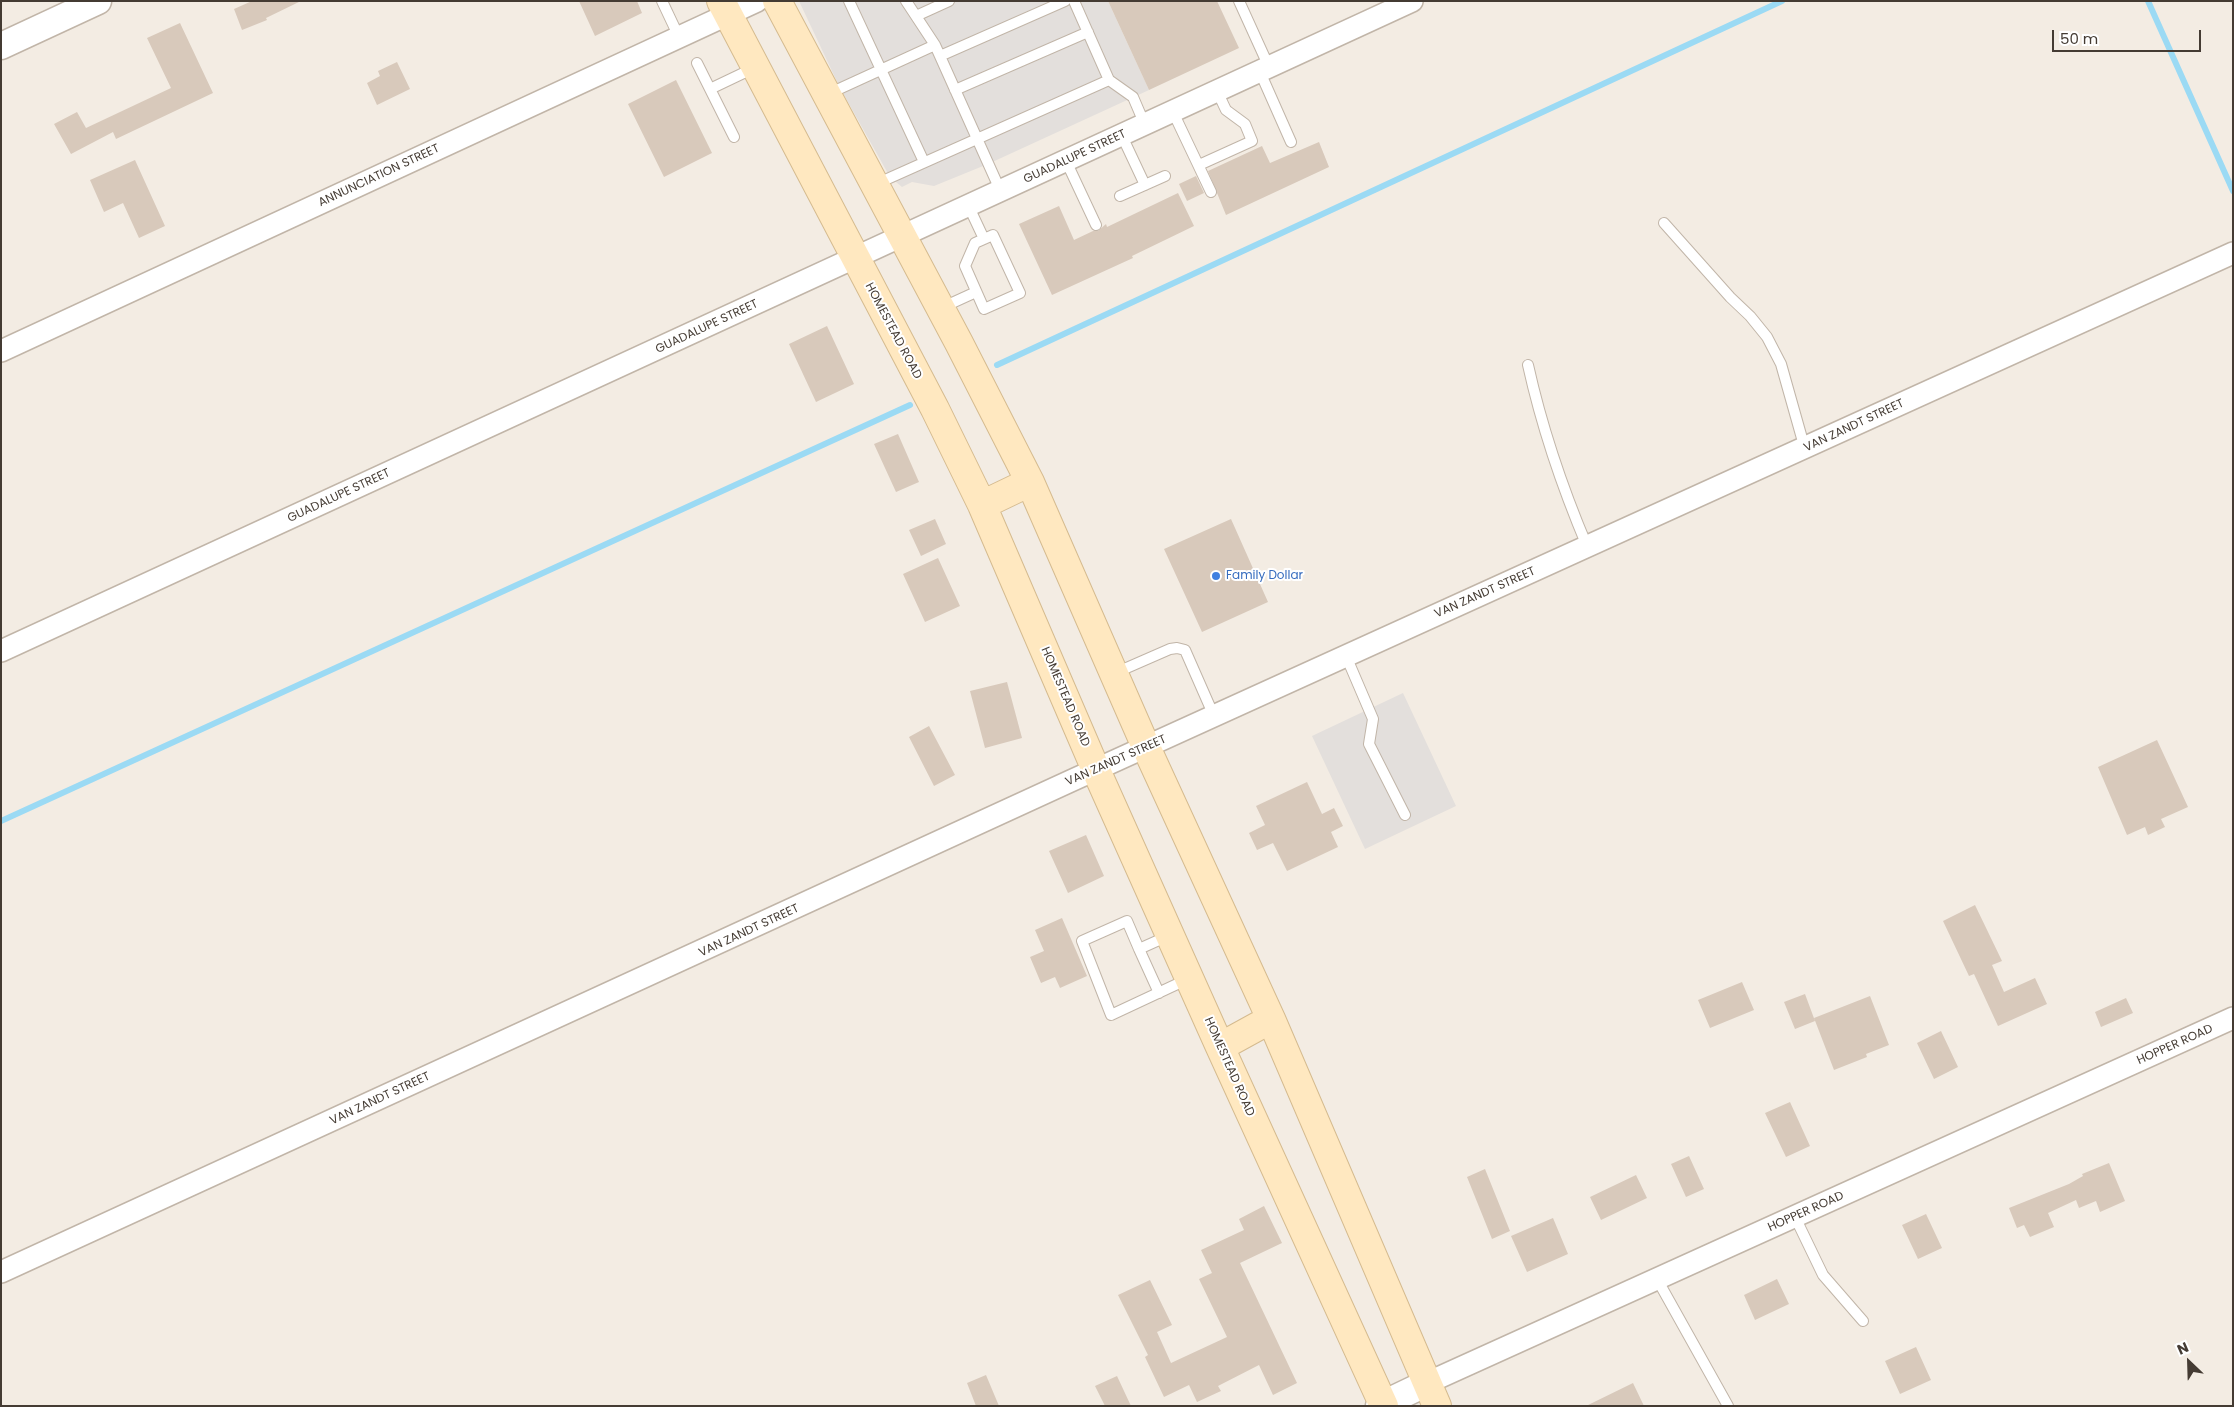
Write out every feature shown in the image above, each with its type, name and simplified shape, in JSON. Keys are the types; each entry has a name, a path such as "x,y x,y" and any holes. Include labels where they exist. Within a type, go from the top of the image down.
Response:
{"main road":[{"path":"777,1 1030,482 1146,747 1271,1019 1432,1395"},
{"name":"HOMESTEAD ROAD","path":"724,8 935,409 982,505 1096,770 1382,1405"},
{"path":"982,505 1030,482"},
{"path":"1220,1047 1271,1019"}],"street":[{"path":"1,46 98,1"},
{"name":"ANNUNCIATION STREET","path":"1,351 679,37 724,8 757,1"},
{"name":"GUADALUPE STREET","path":"1,651 902,238 1264,70 1403,3"},
{"name":"VAN ZANDT STREET","path":"1,1272 1146,747 2233,253"},
{"name":"HOPPER ROAD","path":"1382,1405 1432,1395 1657,1279 2233,1018"}],"lane":[{"path":"662,1 679,37"},
{"path":"850,1 924,162"},
{"path":"906,1 935,45 1001,192"},
{"path":"916,16 949,1"},
{"path":"940,56 1065,1"},
{"path":"1074,1 1109,80 1133,97 1145,125"},
{"path":"1239,1 1291,142"},
{"path":"955,90 1088,32"},
{"path":"827,95 935,45"},
{"path":"697,63 734,137"},
{"path":"710,89 755,68"},
{"path":"874,184 1109,80"},
{"path":"1198,165 1252,141 1245,124 1226,110 1217,91"},
{"path":"1173,112 1211,192"},
{"path":"1122,136 1145,185"},
{"path":"1066,162 1096,225"},
{"path":"1120,196 1165,176"},
{"path":"969,207 984,240"},
{"path":"1664,223 1767,337 1781,364 1805,449"},
{"path":"993,235 1020,293 984,309 976,292 965,266 975,243 993,235"},
{"path":"940,308 976,292"},
{"path":"1528,365 1548,442 1562,486 1587,546"},
{"path":"1114,673 1170,649 1185,650 1214,716"},
{"path":"1346,656 1373,719 1369,744 1405,815"},
{"path":"1159,993 1127,922 1082,941 1111,1015 1159,993 1189,979"},
{"path":"1139,949 1170,935"},
{"path":"1795,1217 1823,1275 1863,1321"},
{"path":"1657,1279 1683,1329 1728,1406"}],"shaded area":[{"path":"799,1 1108,1 1149,90 988,164 934,186 912,182 902,187 890,177 840,88"},
{"path":"1403,693 1456,806 1365,849 1312,736"}],"building":[{"path":"252,1 301,1 266,18 267,20 242,30 234,9"},
{"path":"579,1 637,1 642,13 595,36"},
{"path":"1108,1 1217,1 1239,48 1149,90"},
{"path":"180,23 213,93 116,139 113,132 71,154 54,124 77,112 86,128 171,88 147,38"},
{"path":"397,62 410,89 377,105 367,83 380,76 378,71"},
{"path":"676,80 712,153 664,177 628,104"},
{"path":"1319,142 1329,167 1226,215 1208,171 1262,146 1270,163"},
{"path":"135,160 165,226 139,238 123,203 104,212 90,180"},
{"path":"1196,176 1204,193 1187,201 1179,184"},
{"path":"1178,193 1194,226 1132,256 1133,258 1052,295 1019,224 1059,206 1074,240 1093,231 1098,231 1106,224 1107,227"},
{"path":"827,326 854,384 816,402 789,344"},
{"path":"898,434 919,482 896,492 874,444"},
{"path":"935,519 946,544 921,556 909,530"},
{"name":"Family Dollar","path":"1231,519 1268,602 1202,632 1164,549"},
{"path":"938,558 960,606 925,622 903,574"},
{"path":"1007,682 1022,738 985,748 970,691"},
{"path":"929,726 955,775 934,786 909,737"},
{"path":"2157,740 2188,807 2161,819 2165,827 2148,835 2145,827 2127,835 2098,767"},
{"path":"1307,782 1322,814 1334,808 1343,826 1331,832 1338,847 1287,871 1273,843 1257,850 1249,833 1265,825 1256,806"},
{"path":"1086,835 1104,876 1068,893 1049,851"},
{"path":"1975,905 2002,961 1992,965 2004,992 2035,978 2047,1004 1998,1026 1974,974 1969,976 1943,921"},
{"path":"1062,918 1087,976 1060,988 1055,977 1041,983 1030,957 1044,951 1035,930"},
{"path":"1742,982 1754,1010 1710,1028 1698,1000"},
{"path":"1805,994 1815,1021 1795,1029 1784,1002"},
{"path":"1870,996 1889,1045 1866,1054 1867,1057 1834,1070 1814,1018"},
{"path":"2126,998 2133,1013 2101,1027 2095,1012"},
{"path":"1941,1031 1958,1067 1934,1079 1917,1043"},
{"path":"1790,1102 1810,1146 1786,1157 1765,1113"},
{"path":"1689,1156 1704,1189 1686,1197 1671,1164"},
{"path":"2109,1163 2125,1201 2100,1212 2096,1201 2079,1208 2076,1200 2048,1213 2054,1227 2030,1237 2024,1225 2017,1228 2009,1208 2069,1184 2083,1176 2082,1174"},
{"path":"1485,1169 1510,1231 1492,1239 1467,1177"},
{"path":"1636,1175 1647,1198 1601,1220 1590,1197"},
{"path":"1264,1206 1282,1243 1240,1263 1297,1383 1273,1395 1259,1365 1218,1386 1221,1391 1197,1402 1189,1385 1164,1397 1145,1357 1148,1355 1118,1295 1150,1280 1172,1325 1157,1332 1171,1363 1227,1337 1199,1279 1212,1273 1201,1250 1244,1230 1239,1219"},
{"path":"1926,1214 1942,1248 1918,1259 1902,1225"},
{"path":"1553,1218 1568,1254 1527,1272 1511,1236"},
{"path":"1777,1279 1789,1304 1755,1320 1744,1295"},
{"path":"1916,1347 1931,1380 1900,1394 1885,1361"},
{"path":"986,1375 999,1406 976,1406 967,1383"},
{"path":"1117,1376 1131,1406 1105,1406 1095,1386"},
{"path":"1633,1383 1644,1406 1586,1406"}],"waterway":[{"path":"997,365 1782,1"},
{"path":"2148,1 2233,191"},
{"path":"1,821 910,405"}],"place":[{"name":"Family Dollar","path":"1216,576"}]}
